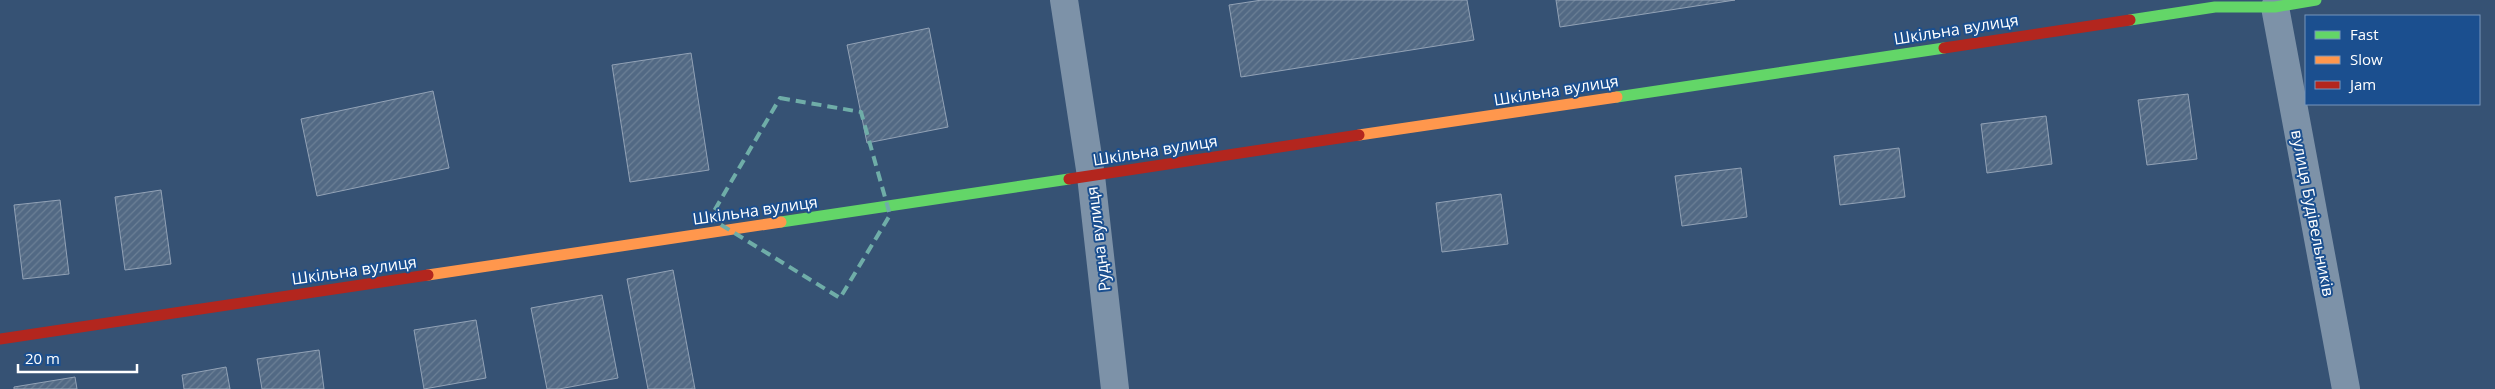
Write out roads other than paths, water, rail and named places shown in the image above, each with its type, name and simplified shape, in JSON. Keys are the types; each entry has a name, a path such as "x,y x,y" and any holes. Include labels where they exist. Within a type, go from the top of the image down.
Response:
{"street":[{"name":"Рудна вулиця","path":"1064,0 1091,176 1115,389"},
{"name":"Шкільна вулиця","path":"0,339 1091,176 2214,3 2275,6 2316,0"},
{"name":"вулиця Будівельників","path":"2275,6 2346,389"}]}
